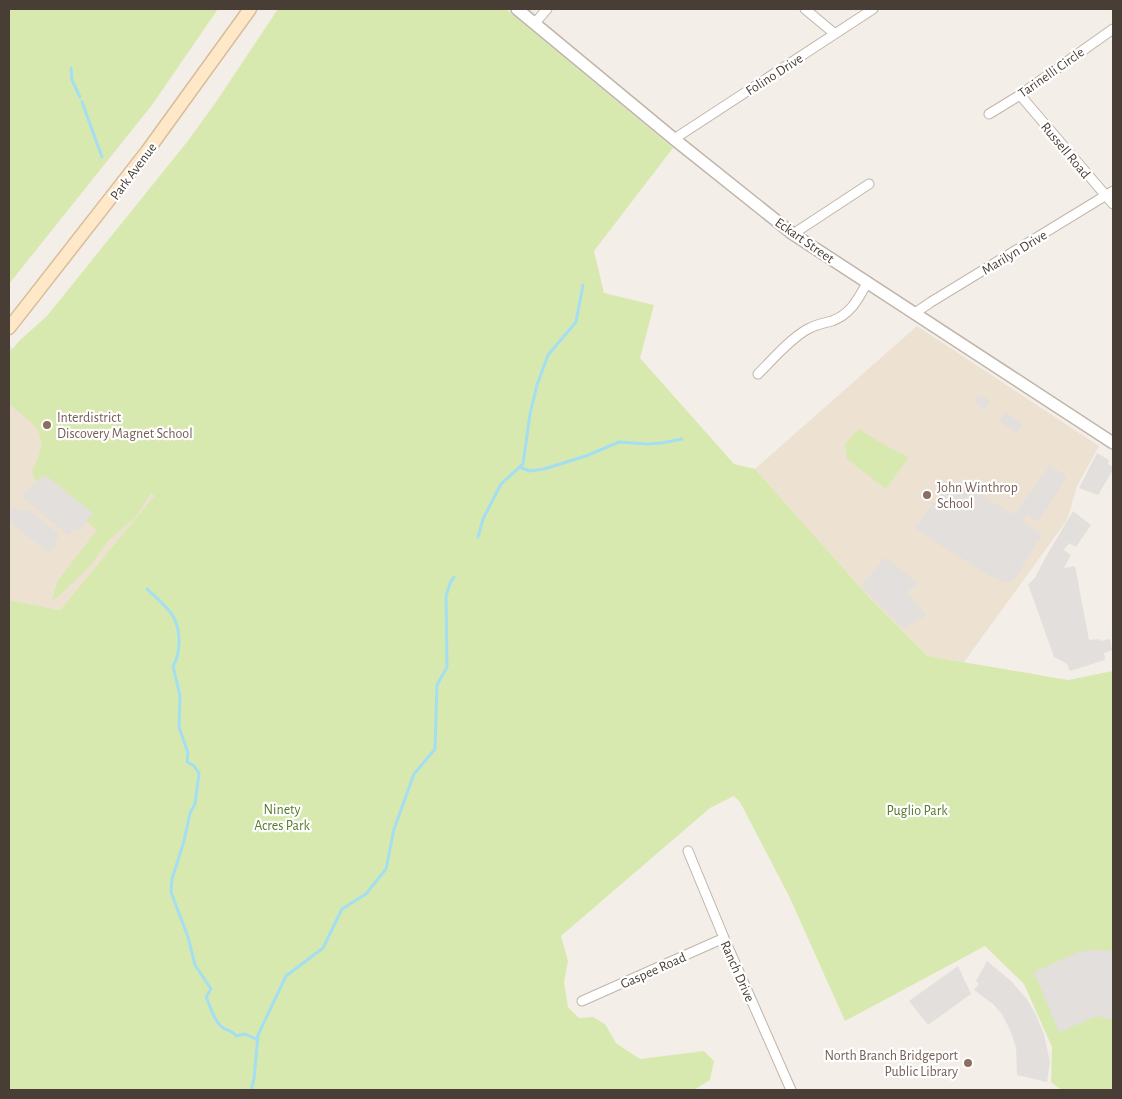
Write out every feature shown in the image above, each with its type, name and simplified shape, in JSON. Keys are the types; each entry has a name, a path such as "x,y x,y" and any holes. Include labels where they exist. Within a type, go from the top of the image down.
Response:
{"main road":[{"name":"Park Avenue","path":"9,328 120,188 190,95 250,9"}],"street":[{"name":"Eckart Street","path":"517,9 674,139 793,234 1113,443"},
{"path":"534,24 547,9"},
{"path":"805,9 835,34"},
{"name":"Folino Drive","path":"674,139 873,9"},
{"name":"Tarinelli Circle","path":"988,114 1020,95 1113,29"},
{"name":"Russell Road","path":"1020,95 1110,194 1113,204"},
{"path":"793,234 869,184"},
{"name":"Marilyn Drive","path":"915,313 1110,194"},
{"path":"758,374 797,336 808,329 834,320 850,311 867,282"},
{"name":"Ranch Drive","path":"688,851 791,1090"},
{"name":"Gaspee Road","path":"582,1002 724,938"}],"shaded area":[{"name":"John Winthrop School","path":"917,326 1099,446 1077,486 1067,520 964,662 928,656 869,597 755,469"},
{"name":"Interdistrict Discovery Magnet School","path":"9,345 154,496 60,610 9,600"},
{"path":"978,395 990,400 985,411 974,402"},
{"path":"1005,412 1023,425 1017,433 999,421"},
{"path":"1097,453 1109,460 1108,464 1113,467 1098,495 1079,488"},
{"path":"1050,465 1067,477 1038,522 1027,515 1022,521 1042,535 1014,580 1005,582 989,576 915,528 946,487 954,489 958,481 1014,515"},
{"path":"45,475 93,513 80,529 74,530 68,535 21,496"},
{"path":"13,508 15,510 29,510 58,533 54,543 56,544 49,553 9,521 9,511"},
{"path":"1073,511 1091,525 1076,547 1069,543 1064,550 1071,555 1064,568 1075,566 1089,640 1099,639 1100,641 1110,639 1112,650 1104,653 1105,660 1070,671 1067,664 1054,657 1028,584 1035,578"},
{"path":"885,557 918,583 907,592 926,615 903,629 861,586"},
{"path":"1093,950 1113,951 1113,1020 1097,1016 1059,1032 1034,972 1079,952"},
{"path":"987,961 1011,981 1026,998 1035,1013 1044,1034 1050,1062 1047,1082 1017,1075 1016,1048 1002,1014 993,1004 974,990 979,984 976,981"},
{"path":"958,966 971,994 928,1025 909,1001"}],"green space":[{"path":"9,9 218,9 152,105 9,284"},
{"name":"Ninety Acres Park","path":"278,9 506,9 673,148 594,251 604,293 654,305 640,358 734,464 755,469 869,597 928,656 1068,680 1113,671 1113,1090 1061,1090 1051,1082 1052,1047 1024,984 985,946 845,1021 789,896 740,802 734,796 710,808 561,936 568,961 564,982 568,1007 579,1018 593,1017 605,1024 616,1043 640,1059 704,1051 714,1061 710,1080 694,1090 9,1090 9,600 60,610 154,496 151,493 136,517 108,541 91,565 52,601 57,582 97,530 86,521 92,513 45,475 37,481 34,478 32,470 41,447 41,439 38,431 27,418 9,404 9,353 20,340 47,316 187,142"},
{"path":"859,429 908,458 886,489 847,459 845,444"}],"waterway":[{"path":"71,68 72,80 80,97"},
{"path":"82,102 102,157"},
{"path":"478,537 483,519 501,484 523,464 530,414 537,385 548,355 576,322 583,285"},
{"path":"519,467 530,471 544,469 586,456 619,442 647,444 682,439"},
{"path":"251,1090 254,1079 258,1035 286,976 323,948 342,909 366,894 386,869 394,829 414,774 435,749 437,685 447,667 446,596 454,577"},
{"path":"147,589 170,612 177,626 179,644 177,658 173,666 180,696 179,727 188,753 187,762 194,766 199,773 195,804 190,813 184,841 172,879 171,892 188,937 195,965 211,989 206,997 216,1021 236,1036 245,1034 258,1040"}],"place":[{"name":"Interdistrict Discovery Magnet School","path":"47,425"},
{"name":"John Winthrop School","path":"927,495"},
{"name":"North Branch Bridgeport Public Library","path":"968,1063"}],"park label":[{"name":"Puglio Park","path":"917,810"}]}
